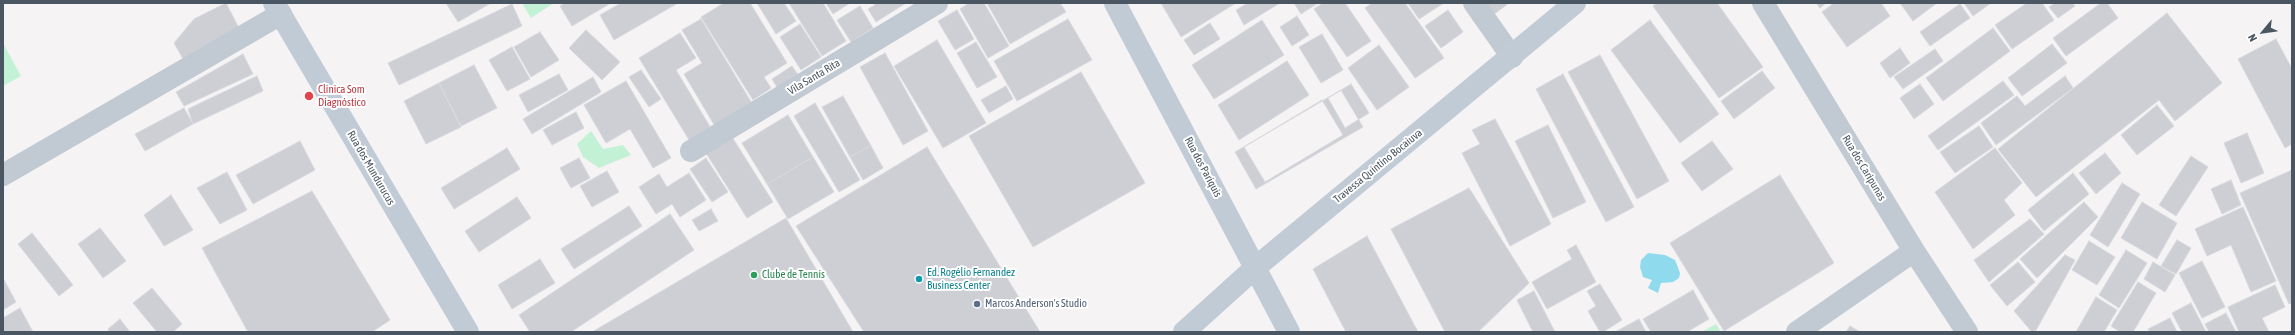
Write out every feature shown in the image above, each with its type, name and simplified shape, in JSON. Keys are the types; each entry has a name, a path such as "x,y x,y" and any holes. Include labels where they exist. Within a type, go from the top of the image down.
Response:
{"street":[{"name":"Vila Santa Rita","path":"691,151 937,3"},
{"name":"Rua dos Pariquis","path":"1115,3 1256,267 1289,332"},
{"path":"1474,3 1512,57"},
{"name":"Travessa Quintino Bocaiuva","path":"1184,332 1256,267 1512,57 1574,3"},
{"name":"Rua dos Caripunas","path":"1763,3 1914,251 1967,332"},
{"path":"3,175 278,8"},
{"name":"Rua dos Mundurucus","path":"278,8 468,332"},
{"path":"1797,332 1914,251"}],"green space":[{"path":"522,3 554,3 531,18"},
{"path":"3,43 21,76 3,86"},
{"path":"591,131 603,149 623,145 631,155 599,168 583,157 577,144"},
{"path":"1716,324 1721,332 1702,332"}],"water":[{"path":"1648,253 1665,255 1675,260 1680,273 1679,278 1673,282 1661,283 1658,293 1648,288 1652,280 1643,277 1640,267 1641,260"}],"building":[{"path":"226,3 242,34 186,64 174,43 194,19"},
{"path":"446,3 491,3 458,22"},
{"path":"565,3 611,3 572,26 560,6"},
{"path":"621,3 678,3 614,40 600,15"},
{"path":"724,3 750,3 787,63 764,77 771,88 753,100 701,17"},
{"path":"757,3 784,3 796,21 776,34"},
{"path":"789,3 823,3 846,41 822,56"},
{"path":"826,3 850,3 833,14"},
{"path":"874,3 906,3 876,22 868,9 875,5"},
{"path":"969,3 984,3 1009,46 988,58 960,9"},
{"path":"987,3 1060,3 1066,12 1010,44"},
{"path":"1161,3 1236,3 1181,37"},
{"path":"1248,3 1280,3 1244,25 1236,10"},
{"path":"1294,3 1318,3 1301,14"},
{"path":"1323,3 1345,3 1371,41 1347,57 1314,9"},
{"path":"1372,3 1405,3 1444,58 1415,78 1365,8"},
{"path":"1408,3 1444,3 1419,19"},
{"path":"1484,3 1509,3 1493,15"},
{"path":"1657,3 1717,3 1763,67 1719,98 1653,6"},
{"path":"1816,3 1826,3 1820,8"},
{"path":"1834,3 1881,3 1890,16 1847,47 1822,12"},
{"path":"1900,3 1937,3 1913,21"},
{"path":"1964,3 1991,3 1973,16"},
{"path":"2027,3 2042,3 2054,20 2012,49 1995,25"},
{"path":"2055,3 2072,3 2075,6 2058,18 2049,7"},
{"path":"2101,3 2107,3 2118,18 2066,56 2053,38"},
{"path":"512,4 522,26 399,85 388,63"},
{"path":"1960,4 1970,18 1930,46 1920,32"},
{"path":"860,6 873,28 851,42 837,20"},
{"path":"957,10 974,39 955,50 938,21"},
{"path":"1448,10 1463,32 1441,48 1425,26"},
{"path":"2167,13 2222,83 2175,121 2159,100 2036,197 1998,149"},
{"path":"1297,16 1309,35 1292,46 1280,27"},
{"path":"701,19 753,105 716,128 684,74 702,63 682,30"},
{"path":"1068,19 1092,60 1017,101 994,61"},
{"path":"1262,20 1284,55 1214,99 1192,65"},
{"path":"1650,20 1719,114 1680,143 1611,50"},
{"path":"1210,23 1220,39 1194,55 1184,40"},
{"path":"800,24 821,57 801,70 780,37"},
{"path":"1993,28 2010,51 1943,101 1926,78"},
{"path":"586,30 620,62 602,80 569,48"},
{"path":"540,32 559,60 531,77 514,47"},
{"path":"680,33 696,58 676,70 712,130 691,143 639,58"},
{"path":"1322,34 1343,70 1321,83 1299,47"},
{"path":"2276,39 2292,69 2292,144 2285,148 2238,59"},
{"path":"937,40 986,123 943,148 894,66"},
{"path":"976,42 997,77 977,88 957,53"},
{"path":"2052,44 2067,63 2022,96 2008,78"},
{"path":"1379,45 1409,87 1377,110 1348,68"},
{"path":"512,47 530,79 507,91 489,60"},
{"path":"1900,48 1910,63 1890,78 1880,63"},
{"path":"1935,49 1943,61 1903,89 1894,77"},
{"path":"885,53 928,131 903,145 860,67"},
{"path":"243,54 253,74 184,106 176,92"},
{"path":"1600,55 1669,181 1637,199 1568,72"},
{"path":"1287,61 1309,95 1239,140 1218,105"},
{"path":"474,65 497,108 461,126 439,83"},
{"path":"792,66 799,76 778,89 772,79"},
{"path":"641,70 661,99 649,107 629,77"},
{"path":"1762,71 1775,88 1734,119 1721,101"},
{"path":"1081,72 1145,183 1033,247 969,136"},
{"path":"559,74 568,90 528,112 519,95"},
{"path":"1563,74 1634,207 1606,222 1536,89"},
{"path":"257,76 263,91 193,124 188,109"},
{"path":"2065,76 2073,88 1996,145 1981,123 2017,96 2025,106"},
{"path":"593,77 601,92 532,134 523,119"},
{"path":"626,81 671,158 653,168 630,129 606,143 584,105"},
{"path":"2003,81 2014,95 1938,150 1928,136"},
{"path":"439,83 461,127 426,144 404,101"},
{"path":"1351,84 1369,113 1345,128 1328,98"},
{"path":"1920,84 1934,104 1914,119 1900,98"},
{"path":"1006,86 1013,99 989,113 981,100"},
{"path":"1341,90 1363,127 1256,189 1235,152"},
{"path":"843,96 871,146 850,157 822,107"},
{"path":"1322,100 1343,135 1265,182 1244,147"},
{"path":"815,103 860,180 839,192 794,116"},
{"path":"2157,105 2174,126 2137,155 2121,135"},
{"path":"184,108 193,124 145,151 135,134"},
{"path":"576,112 584,128 552,145 543,130"},
{"path":"788,115 813,157 767,184 742,143"},
{"path":"1495,119 1551,224 1510,246 1462,153 1480,144 1472,130"},
{"path":"1548,125 1586,202 1553,218 1515,141"},
{"path":"1979,126 1993,147 1955,173 1940,152"},
{"path":"2247,133 2264,173 2241,183 2224,143"},
{"path":"732,137 773,202 747,218 706,153"},
{"path":"300,141 315,170 253,204 236,175"},
{"path":"1712,141 1733,169 1702,191 1681,163"},
{"path":"871,146 883,168 863,180 850,157"},
{"name":"Ed. Rogélio Fernandez Business Center","path":"927,147 1040,332 864,332 796,226"},
{"path":"507,148 520,169 454,209 441,188"},
{"path":"1995,148 2022,183 2004,200 2015,215 1973,249 1935,192"},
{"path":"2105,153 2121,173 2096,194 2079,173"},
{"path":"2191,156 2208,167 2176,216 2159,205"},
{"path":"813,157 834,192 788,219 767,184"},
{"path":"579,158 590,178 571,188 560,168"},
{"path":"706,158 728,192 712,202 690,169"},
{"path":"2292,170 2292,303 2289,304 2240,193"},
{"path":"607,171 619,192 592,207 580,186"},
{"path":"227,172 247,210 220,224 197,188"},
{"path":"689,173 706,200 680,217 672,204 656,214 639,187 659,174 667,187"},
{"path":"2073,173 2089,194 2044,231 2028,210"},
{"path":"1780,175 1834,263 1724,331 1670,243"},
{"path":"2231,180 2241,205 2222,214 2211,189"},
{"path":"2122,183 2140,194 2108,247 2090,235"},
{"path":"1469,188 1529,283 1478,332 1445,332 1391,229"},
{"path":"312,191 390,320 372,332 248,332 202,248"},
{"path":"171,195 193,230 164,246 144,215"},
{"path":"517,197 531,218 479,252 465,231"},
{"path":"2084,202 2098,217 2037,278 2020,259"},
{"path":"2142,202 2177,223 2157,259 2121,238"},
{"path":"629,206 642,226 574,269 561,249"},
{"path":"2243,207 2276,281 2251,292 2231,245 2207,256 2195,229"},
{"path":"711,209 718,221 699,231 692,220"},
{"path":"670,214 694,250 571,332 530,332 519,315"},
{"name":"Clube de Tennis","path":"786,218 853,332 592,332"},
{"path":"2030,219 2044,234 1989,282 1974,260"},
{"path":"100,228 126,261 103,278 78,244"},
{"path":"32,233 73,285 59,296 18,244"},
{"path":"1367,236 1418,332 1346,332 1313,269"},
{"path":"2177,240 2191,248 2176,274 2161,266"},
{"path":"2089,241 2115,257 2097,285 2072,270"},
{"path":"1576,245 1596,282 1547,309 1532,282 1572,259 1567,250"},
{"path":"2126,250 2147,263 2119,308 2099,295"},
{"path":"2065,255 2075,260 2035,332 2032,332 2014,311"},
{"path":"540,259 555,283 512,309 498,285"},
{"path":"2202,261 2225,307 2202,318 2179,273"},
{"path":"2018,262 2035,282 2007,306 1990,285"},
{"path":"2153,262 2175,275 2165,292 2144,279"},
{"path":"3,278 16,302 3,310"},
{"path":"2138,282 2156,293 2133,332 2120,332 2111,326"},
{"path":"1600,284 1622,320 1603,332 1600,332 1588,311 1596,306 1587,291"},
{"path":"2275,285 2285,307 2262,318 2269,332 2239,332 2228,307"},
{"path":"152,288 182,324 173,332 157,332 133,303"},
{"path":"1693,290 1709,319 1687,332 1651,332 1643,319"},
{"path":"1534,291 1555,332 1533,332 1517,300"},
{"path":"2096,297 2117,310 2104,332 2076,332"},
{"path":"2191,303 2206,332 2182,332 2172,313"},
{"path":"20,308 33,332 3,332 3,318"},
{"path":"2226,313 2236,332 2209,332 2205,324"},
{"path":"2170,318 2177,332 2150,332 2148,329"},
{"path":"120,319 130,332 109,332 108,329"},
{"path":"1639,319 1646,332 1615,332"},
{"path":"1850,326 1860,332 1846,332"}],"place":[{"name":"Clinica Som Diagnóstico","path":"309,96"},
{"name":"Clube de Tennis","path":"754,275"},
{"name":"Ed. Rogélio Fernandez Business Center","path":"919,279"},
{"name":"Marcos Anderson's Studio","path":"977,304"}]}
